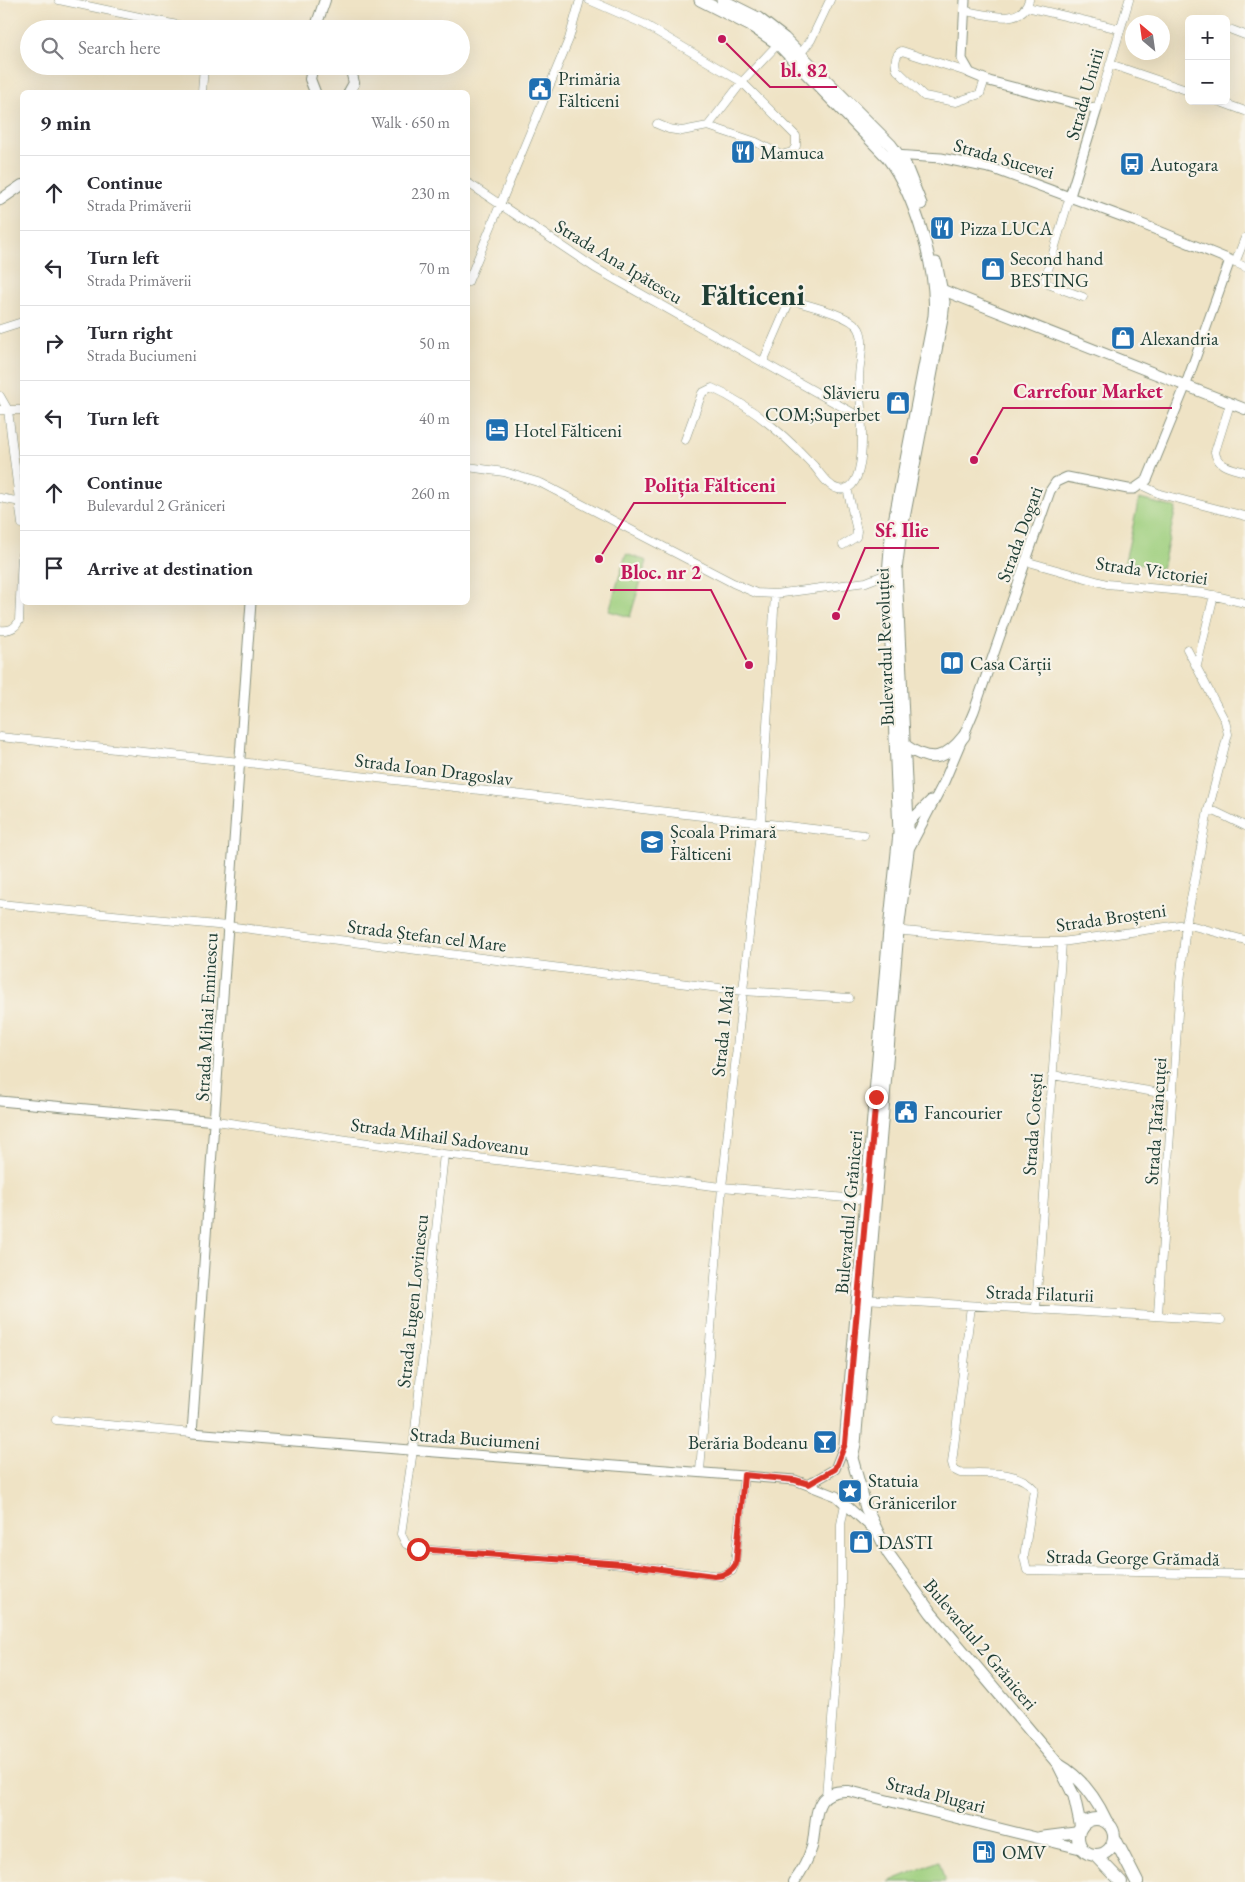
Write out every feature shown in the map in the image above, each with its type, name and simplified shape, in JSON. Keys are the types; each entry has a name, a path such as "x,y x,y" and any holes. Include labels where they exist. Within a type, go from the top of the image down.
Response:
{"highway":[{"path":"1122,1882 1095,1855 1082,1849 1079,1844 1080,1830 1093,1819 1107,1822 1113,1830 1115,1839 1137,1882"},
{"path":"1095,1855 1108,1851 1115,1839"}],"main road":[{"path":"317,20 325,0"},
{"path":"700,0 753,27 778,44 893,156"},
{"path":"722,0 758,18 802,53 893,156"},
{"path":"320,13 322,20"},
{"path":"310,75 311,90"},
{"path":"350,90 354,82 352,75"},
{"name":"Bulevardul Revoluției","path":"893,156 910,173 918,197 938,288 942,319 892,572 900,833 903,850"},
{"path":"0,200 20,187"},
{"path":"938,288 1245,409"},
{"name":"Bulevardul Revoluției","path":"892,572 906,746 908,823 903,850"},
{"path":"906,746 916,754 934,758 948,752 964,736"},
{"name":"Bulevardul 2 Grăniceri","path":"903,850 894,930 872,1201 845,1444 852,1458 859,1488 876,1532 888,1553 931,1613 1058,1764 1074,1796 1080,1830"},
{"name":"Bulevardul 2 Grăniceri","path":"852,1458 856,1444 862,1299"},
{"name":"Bulevardul 2 Grăniceri","path":"1058,1764 1072,1772 1082,1782 1095,1799 1107,1822"},
{"name":"Strada Plugari","path":"826,1796 837,1790 849,1791 1082,1849"},
{"path":"794,1882 806,1864 812,1846 819,1805 826,1796"},
{"name":"Strada Plugari","path":"1039,1837 1080,1830"}],"street":[{"path":"58,0 153,20"},
{"path":"470,277 569,39 580,0"},
{"path":"588,0 644,24 742,82 796,136 794,149 789,154 781,154 756,142 708,126 682,131 657,124"},
{"path":"802,53 811,40 830,0"},
{"path":"965,0 962,59 970,73"},
{"name":"Strada Unirii","path":"1070,196 1129,0"},
{"path":"965,11 1011,17 1021,14 1028,4 1120,29"},
{"path":"1232,30 1245,35"},
{"path":"708,126 742,82 778,44"},
{"path":"985,79 980,94 956,102 924,96 897,70 895,65 897,55 902,51 985,79 1097,109"},
{"path":"1110,64 1185,90"},
{"path":"202,90 203,75"},
{"path":"1229,105 1245,111"},
{"name":"Strada Sucevei","path":"893,156 941,158 994,170 1070,196 1232,262"},
{"name":"Strada Ana Ipătescu","path":"470,184 595,268 862,418"},
{"path":"1070,196 1044,280 1048,284 1083,297"},
{"path":"1245,238 1232,262 1155,464 1147,480 1141,484 1160,494 1245,516"},
{"path":"1232,262 1245,267"},
{"path":"685,440 702,393 712,388 741,403 753,412 796,448 833,487 847,488 856,481 859,470 862,418 859,378 862,340 860,329 848,319 790,300 763,362"},
{"path":"0,329 20,323"},
{"path":"0,396 20,497"},
{"path":"1230,404 1215,452 1216,460 1226,466 1245,472"},
{"path":"4,410 20,410"},
{"path":"470,467 504,472 541,483 732,583 756,592 775,594 866,582 892,572"},
{"name":"Strada Dogari","path":"903,850 937,794 964,736 1050,491 1056,482 1068,477 1128,489 1141,484"},
{"path":"843,545 856,537 857,531 847,488"},
{"path":"0,498 20,502"},
{"name":"Strada Victoriei","path":"1025,561 1107,584 1214,595 1245,603"},
{"name":"Strada 1 Mai","path":"700,1471 722,1187 761,823 775,594"},
{"path":"1197,665 1214,595"},
{"path":"0,630 10,630 16,627 19,621 20,599"},
{"name":"Strada Mihai Eminescu","path":"192,1433 216,1121 227,926 251,605"},
{"name":"Strada Țărăncuței","path":"1158,1314 1180,983 1186,927 1208,811 1228,734 1225,721 1187,649"},
{"name":"Strada Ioan Dragoslav","path":"0,737 240,762 864,835"},
{"name":"Strada Dogari","path":"900,833 937,794"},
{"path":"1208,811 1216,812 1245,826"},
{"name":"Strada Ștefan cel Mare","path":"0,904 227,926 743,991 849,998"},
{"name":"Strada Broșteni","path":"894,930 1022,942 1062,942 1186,927 1245,940"},
{"name":"Strada Cotești","path":"1036,1308 1062,942"},
{"path":"1052,1075 1173,1095"},
{"name":"Strada Mihail Sadoveanu","path":"0,1101 216,1121 444,1154 722,1187 872,1201"},
{"name":"Strada Eugen Lovinescu","path":"444,1154 413,1450 401,1534 403,1540 411,1548 622,1564 714,1576 727,1574 736,1564 744,1475"},
{"name":"Strada Filaturii","path":"862,1299 1158,1314 1221,1320"},
{"name":"Strada George Grămadă","path":"971,1306 952,1463 954,1470 960,1473 1017,1476 1028,1481 1034,1489 1024,1564 1027,1570 1031,1572 1245,1574"},
{"name":"Strada Buciumeni","path":"56,1420 192,1433 700,1471 795,1480 824,1490 845,1504 876,1532"},
{"path":"809,1484 835,1469 845,1444"},
{"path":"826,1796 840,1604 841,1524 845,1504"}],"green space":[{"path":"1139,499 1176,508 1162,569 1125,561"},
{"path":"626,554 647,561 630,617 609,611"},
{"path":"939,1861 945,1882 888,1882"}],"place":[{"name":"bl. 82","path":"722,39"},
{"name":"Primăria Fălticeni","path":"540,89"},
{"name":"Mamuca","path":"743,152"},
{"name":"Autogara","path":"1132,164"},
{"name":"Pizza LUCA","path":"942,228"},
{"name":"Second hand BESTING","path":"993,269"},
{"name":"Alexandria","path":"1123,338"},
{"name":"Slăvieru COM;Superbet","path":"898,403"},
{"name":"Hotel Fălticeni","path":"497,430"},
{"name":"Carrefour Market","path":"974,460"},
{"name":"Poliția Fălticeni","path":"599,559"},
{"name":"Sf. Ilie","path":"836,616"},
{"name":"Casa Cărții","path":"952,663"},
{"name":"Bloc. nr 2","path":"749,665"},
{"name":"Școala Primară Fălticeni","path":"652,842"},
{"name":"Fancourier","path":"906,1112"},
{"name":"Berăria Bodeanu","path":"825,1442"},
{"name":"Statuia Grănicerilor","path":"850,1491"},
{"name":"DASTI","path":"861,1542"},
{"name":"OMV","path":"984,1852"}],"district":[{"name":"Fălticeni","path":"753,295"}],"route":[{"path":"418,1549 622,1564 714,1576 720,1576 732,1571 736,1564 744,1475 771,1476 809,1484 835,1469 845,1444 876,1097"}]}
